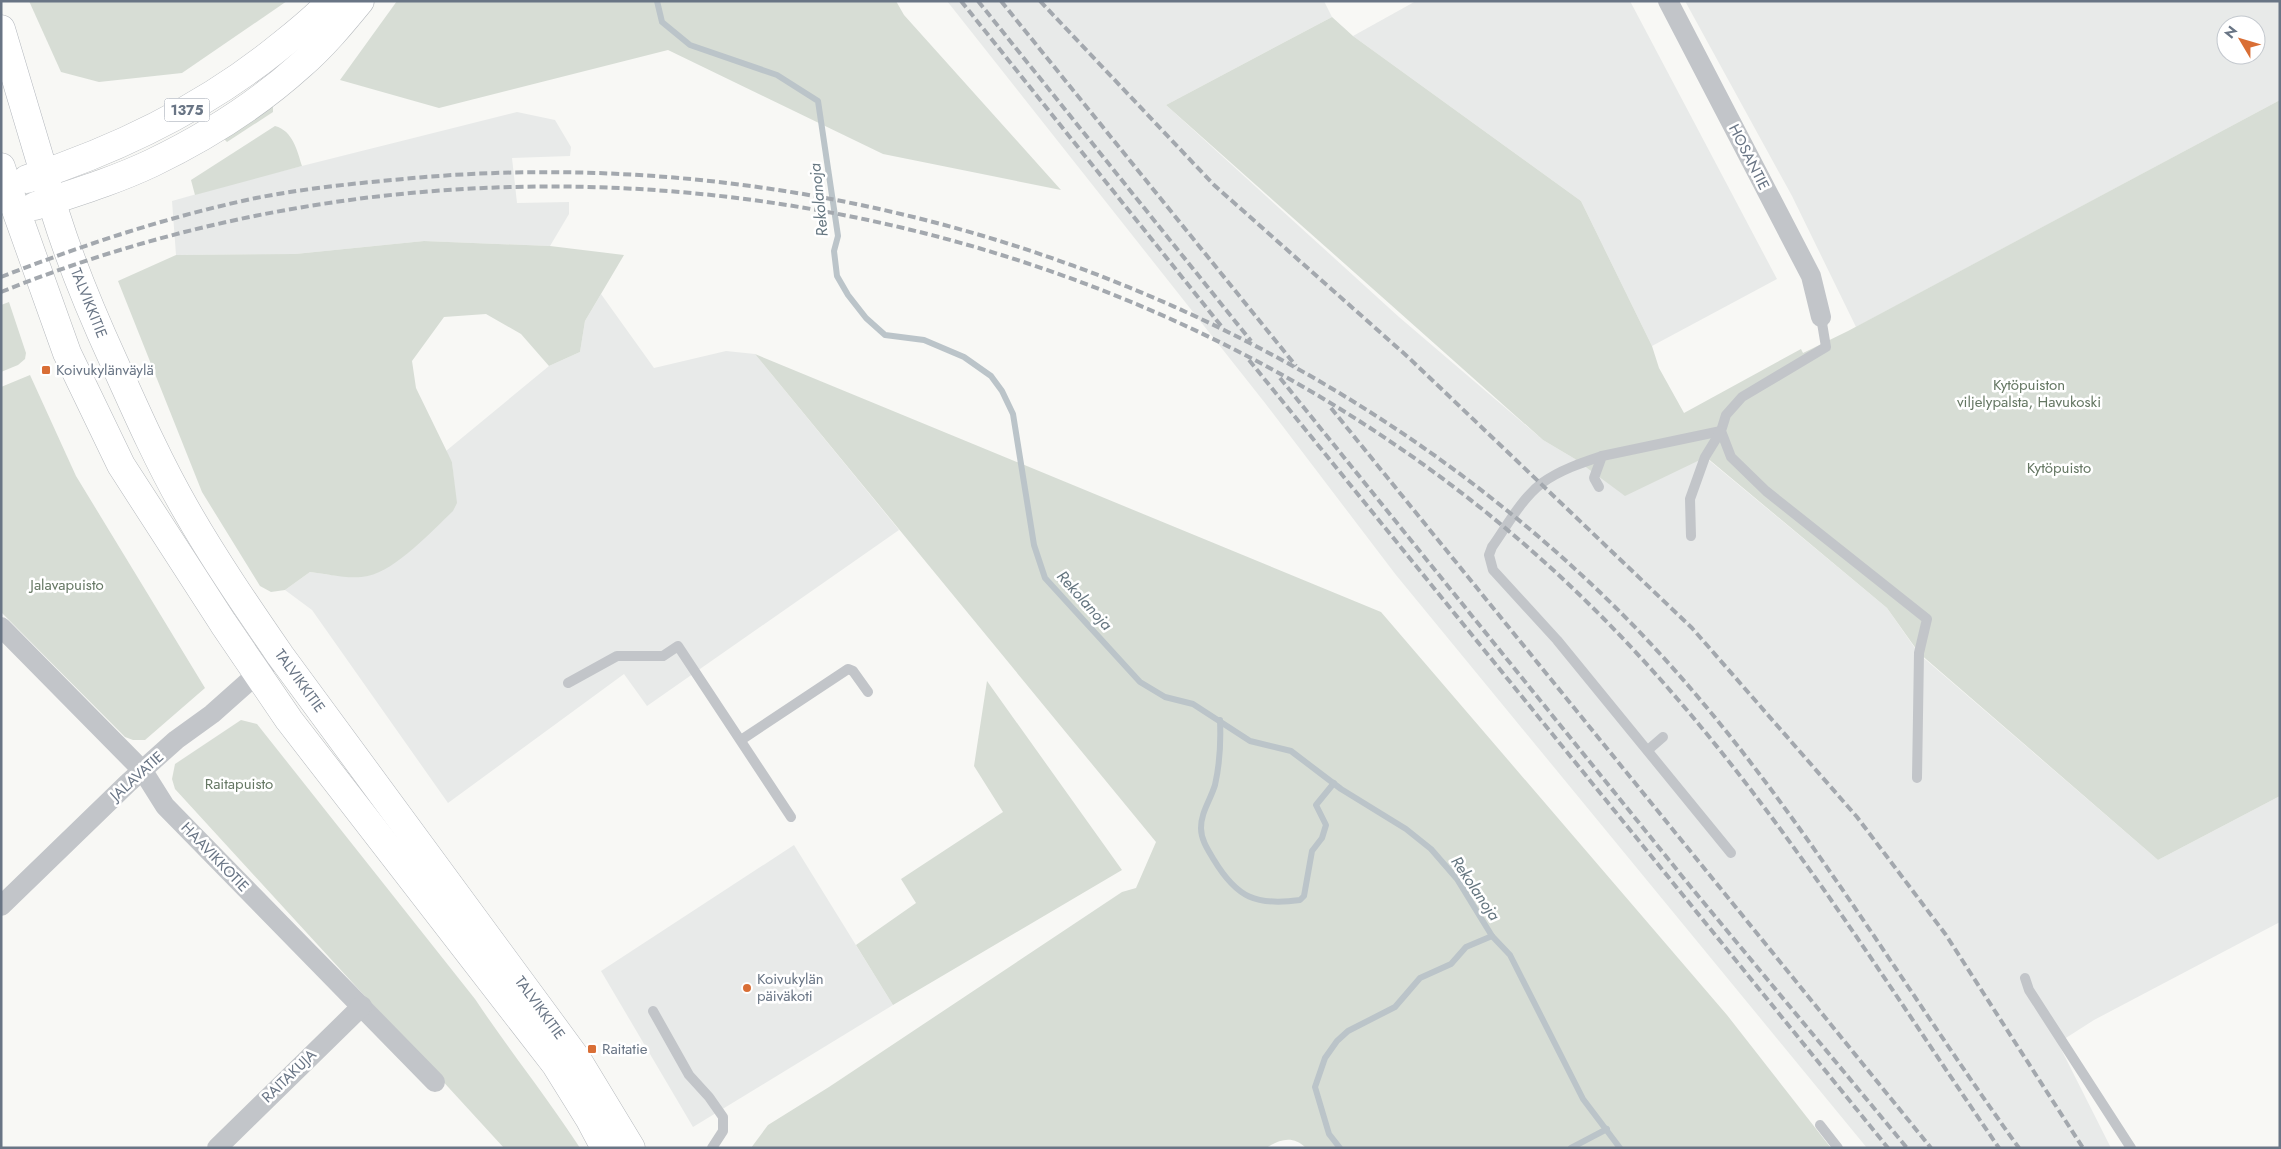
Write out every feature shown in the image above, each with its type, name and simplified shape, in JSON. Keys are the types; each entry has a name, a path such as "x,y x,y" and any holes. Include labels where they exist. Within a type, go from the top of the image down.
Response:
{"main road":[{"name":"1375","path":"3,179 44,173 87,159 167,122 231,84 314,20 331,1"},
{"path":"9,214 98,185 152,163 213,130 301,66 333,34 360,1"},
{"name":"TALVIKKITIE","path":"1,29 51,201 93,317 146,433 185,508 246,607 280,655 577,1059 631,1148"},
{"name":"TALVIKKITIE","path":"3,179 9,214 66,353 121,465 289,720 556,1065 605,1148"}],"street":[{"name":"HOSANTIE","path":"1668,1 1811,276 1821,317"},
{"name":"HAAVIKKOTIE","path":"1,627 143,771 165,806 435,1082"},
{"name":"JALAVATIE","path":"1,906 128,782 143,771 176,740 212,714 280,655"},
{"name":"RAITAKUJA","path":"218,1148 362,1006"}],"lane":[{"path":"1691,536 1690,499 1705,457 1721,431 1726,415 1742,397 1826,346 1821,317"},
{"path":"1721,431 1602,456 1567,468 1542,484 1526,499 1492,547 1489,555 1494,570 1557,640 1731,853"},
{"path":"1721,431 1731,457 1766,491 1927,619 1919,654 1917,778"},
{"path":"1599,488 1594,478 1602,456"},
{"path":"568,683 617,656 663,656 678,646 791,817"},
{"path":"741,740 848,669 853,671 868,692"},
{"path":"1648,750 1662,737"},
{"path":"2025,978 2029,990 2131,1148"},
{"path":"653,1011 689,1075 710,1097 723,1117 723,1131 712,1148"},
{"path":"1820,1125 1838,1148"}],"shaded area":[{"path":"947,1 1324,1 1332,17 1166,105 1399,317 1543,440 1575,459 1705,457 1887,608 1919,654 2158,860 2280,796 2280,922 2094,1020 2058,1043 2111,1148 1867,1148 1396,575 1265,403"},
{"path":"1416,1 1630,1 1777,279 1652,346 1581,201 1353,36"},
{"path":"1685,1 2280,1 2280,100 1856,327 1792,196"},
{"path":"517,112 555,120 571,147 570,156 512,158 517,203 569,202 569,214 550,246 424,241 295,254 176,255 172,201 250,179"},
{"path":"601,294 654,368 726,351 755,354 899,530 647,706 624,674 448,803 312,610 285,590 310,572 339,576 368,576 400,558 456,503 452,462 446,451 549,366 580,352 585,321"},
{"name":"Koivukylän päiväkoti","path":"794,845 893,1005 693,1127 601,971"}],"green space":[{"path":"29,1 287,1 182,73 99,82 61,72"},
{"path":"397,1 896,1 904,15 1061,190 883,154 668,50 439,108 340,80"},
{"name":"Kytöpuisto","path":"1332,17 1353,36 1581,201 1652,346 1659,368 1684,413 1801,349 1803,353 1848,331 2280,100 2280,796 2158,860 1919,653 1887,608 1706,457 1625,496 1575,459 1543,440 1166,105"},
{"path":"273,105 273,112 227,142 224,139"},
{"path":"275,126 281,128 290,137 302,166 195,195 191,180"},
{"path":"424,241 550,246 624,255 585,321 580,352 549,366 521,334 486,314 444,317 412,361 416,388 452,462 457,503 453,511 413,549 379,572 368,576 354,577 310,572 285,590 271,592 260,586 202,492 118,281 176,255 295,254"},
{"path":"9,302 26,353 25,359 18,365 1,372 1,305"},
{"path":"755,354 1381,612 1727,1015 1831,1148 1306,1148 1296,1141 1286,1140 1276,1142 1266,1148 751,1148 768,1125 829,1087 1122,892 1136,888 1156,842"},
{"name":"Jalavapuisto","path":"30,375 76,476 205,688 145,740 133,740 125,737 1,612 1,387"},
{"path":"987,681 1122,870 893,1005 856,945 916,903 901,879 1003,812 974,766"},
{"name":"Raitapuisto","path":"241,720 257,724 475,999 580,1148 504,1148 175,789 172,779 175,764"}],"waterway":[{"name":"Rekolanoja","path":"657,1 662,22 690,45 777,75 818,101 838,236 834,251 837,276 848,295 866,318 885,335 924,340 964,357 991,376 1002,391 1013,414 1034,545 1045,578 1140,682 1165,697 1193,704 1250,741 1291,751 1341,789 1406,829 1431,849 1457,879 1492,936 1510,955 1583,1099 1620,1148"},
{"path":"1220,720 1218,769 1215,785 1202,817 1201,832 1207,849 1222,873 1240,891 1249,896 1271,902 1300,900 1304,896 1312,851 1322,838 1326,825 1316,805 1334,783"},
{"path":"1340,1148 1329,1134 1315,1087 1325,1058 1337,1041 1348,1031 1395,1007 1420,978 1451,964 1466,947 1492,936"},
{"path":"1571,1148 1607,1129"}],"railway":[{"path":"961,1 1222,327"},
{"path":"978,1 1251,341"},
{"path":"1001,1 1296,366"},
{"path":"1040,1 1214,185 1408,357 1692,628 1857,817 1946,935 2083,1148"},
{"path":"1,277 159,222 224,205 277,194 340,185 425,177 588,173 750,186 909,216 1065,263 1214,325 1356,403 1489,496 1612,604 1671,666 1725,730 1777,798 1827,867 1970,1079 2019,1148"},
{"path":"1,292 209,226 423,192 638,189 852,217 1059,274 1256,361 1439,476 1604,619 1660,679 1714,742 1764,808 1813,874 1999,1148"},
{"path":"1249,360 1888,1148"},
{"path":"1280,378 1690,886 1907,1148"},
{"path":"1331,408 1931,1148"}],"place":[{"name":"Koivukylänväylä","path":"46,370"},
{"name":"Koivukylän päiväkoti","path":"747,988"},
{"name":"Raitatie","path":"592,1049"}],"park label":[{"name":"Kytöpuiston viljelypalsta, Havukoski","path":"2029,394"}]}
